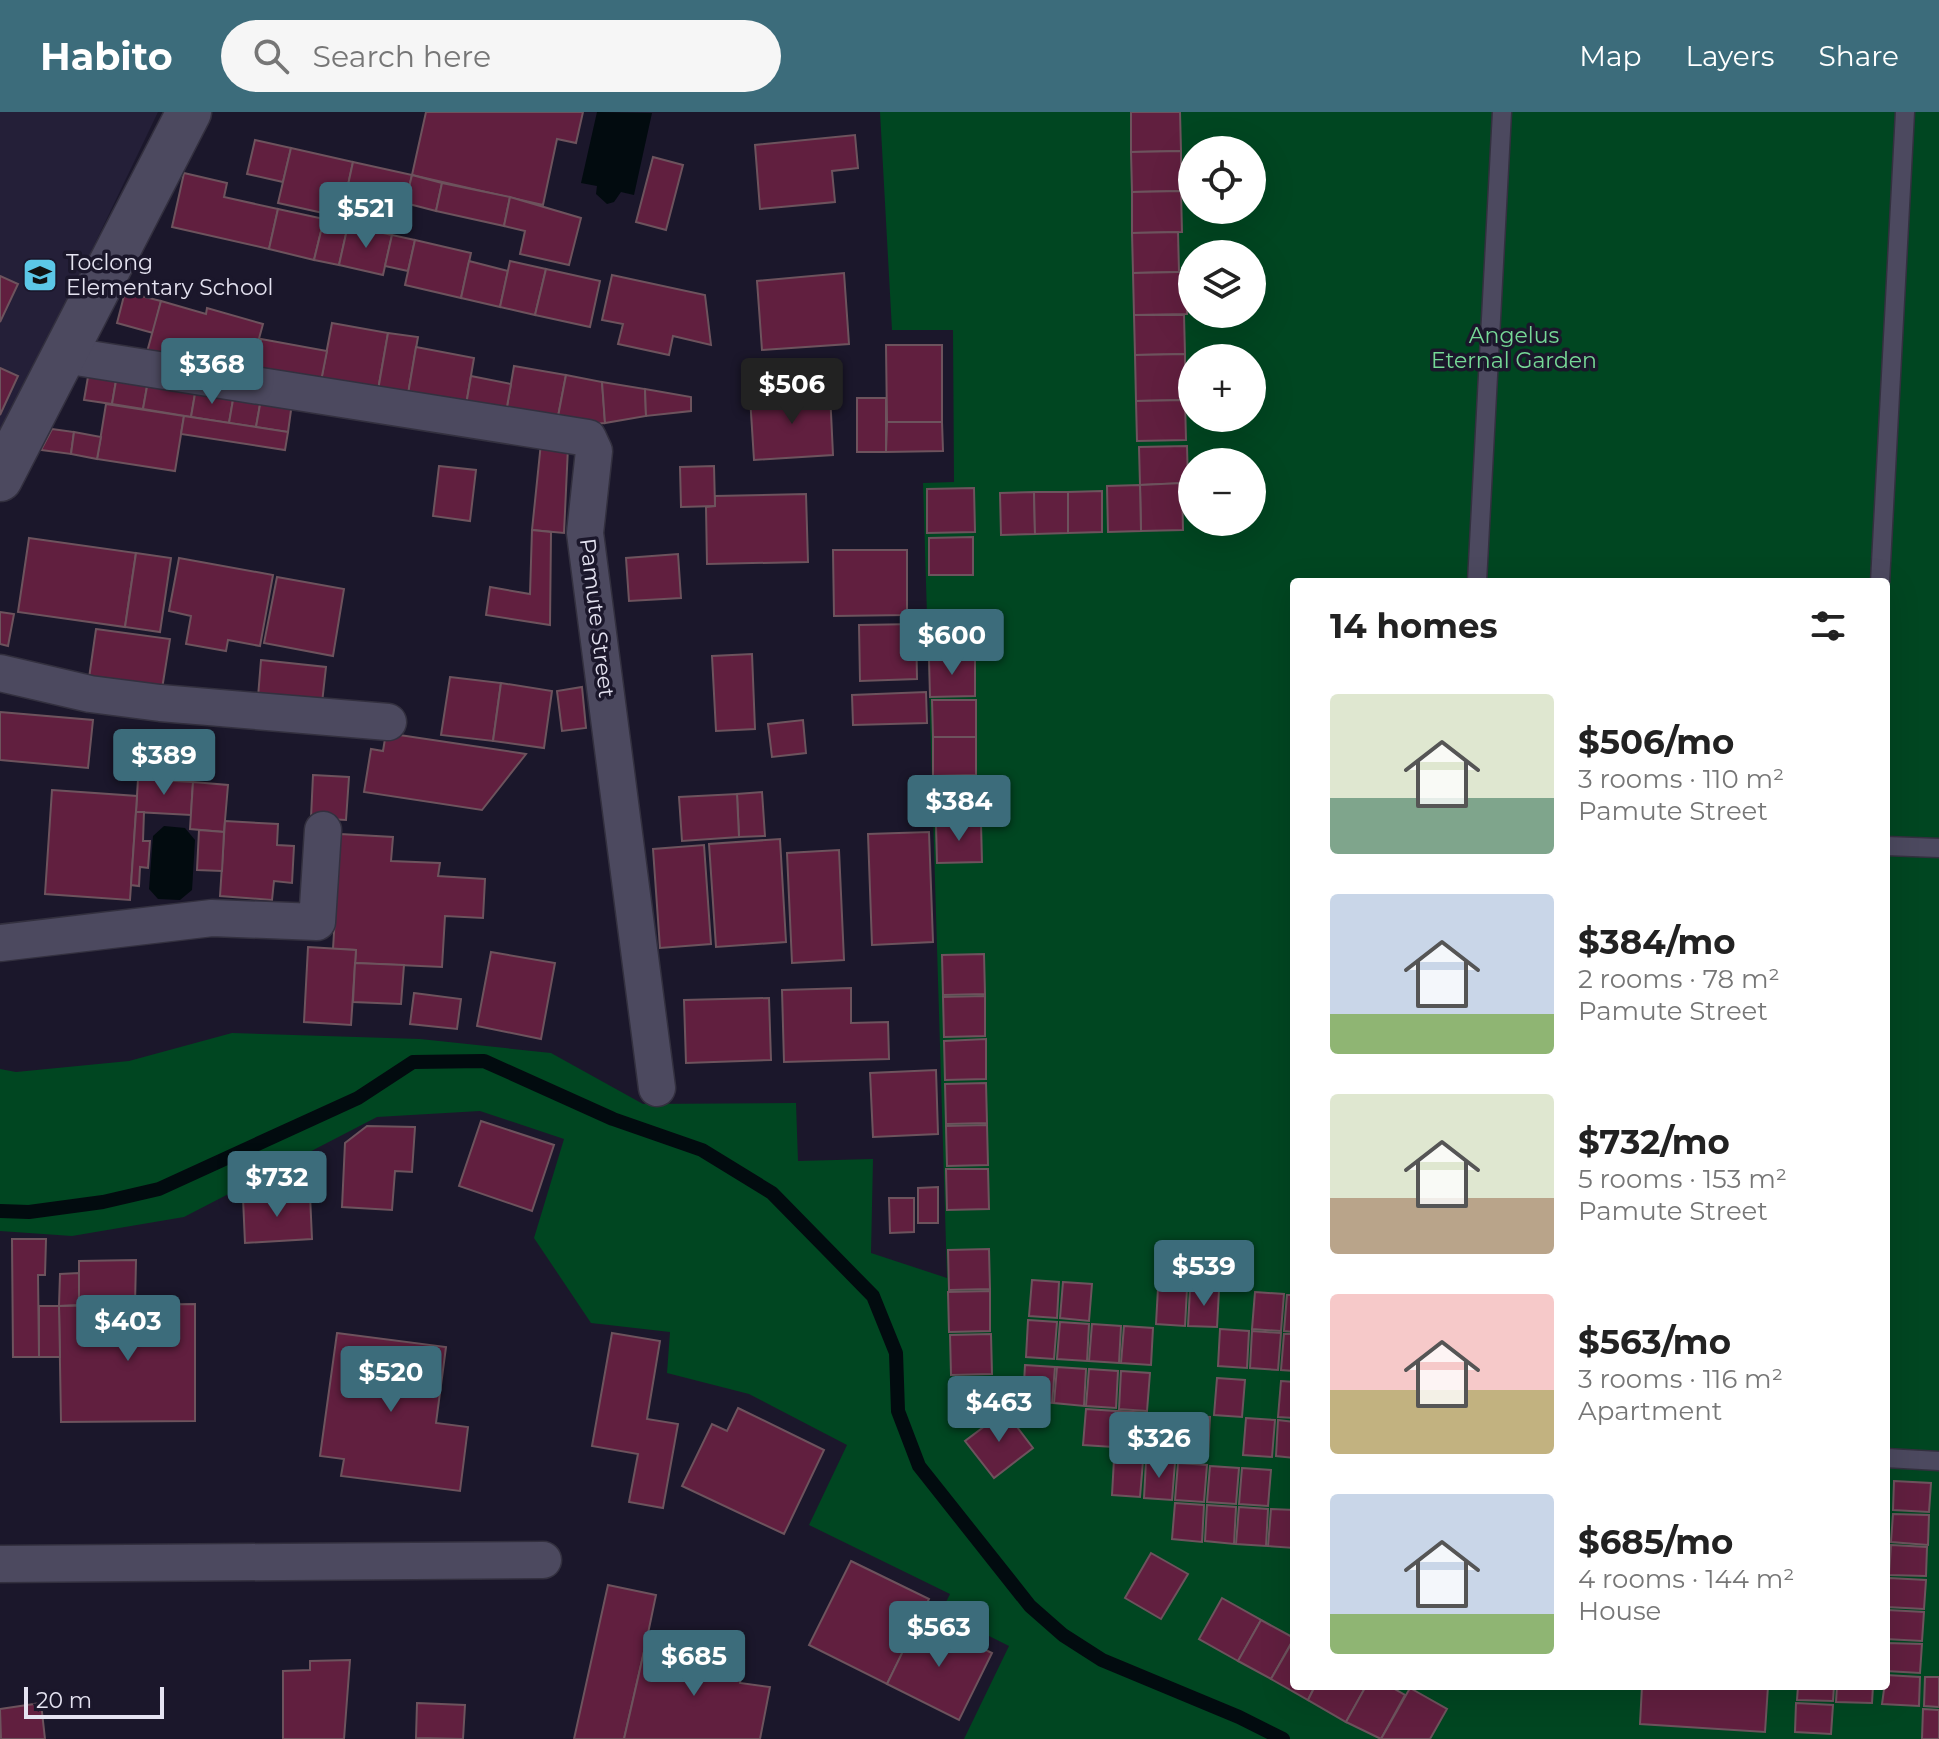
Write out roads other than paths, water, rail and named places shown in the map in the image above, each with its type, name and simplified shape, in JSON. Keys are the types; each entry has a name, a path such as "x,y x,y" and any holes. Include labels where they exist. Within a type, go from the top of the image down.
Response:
{"street":[{"path":"0,479 189,112"},
{"name":"Pamute Street","path":"64,355 588,438 594,451 585,533 657,1088"},
{"path":"0,673 90,694 160,703 388,722"},
{"path":"0,943 212,918 317,922 323,830"},
{"path":"0,1564 543,1560"}],"lane":[{"path":"1477,578 1502,112"},
{"path":"1880,578 1905,112"},
{"path":"1890,846 1939,848"},
{"path":"1890,1458 1939,1461"}],"waterway":[{"path":"0,1211 29,1212 103,1202 159,1189 358,1098 413,1062 484,1061 613,1119 702,1150 772,1193 873,1296 896,1353 898,1411 919,1466 1030,1606 1063,1635 1102,1660 1239,1717 1283,1739"}],"place":[{"name":"Toclong Elementary School","path":"40,275"}],"park label":[{"name":"Angelus Eternal Garden","path":"1514,348"}]}
